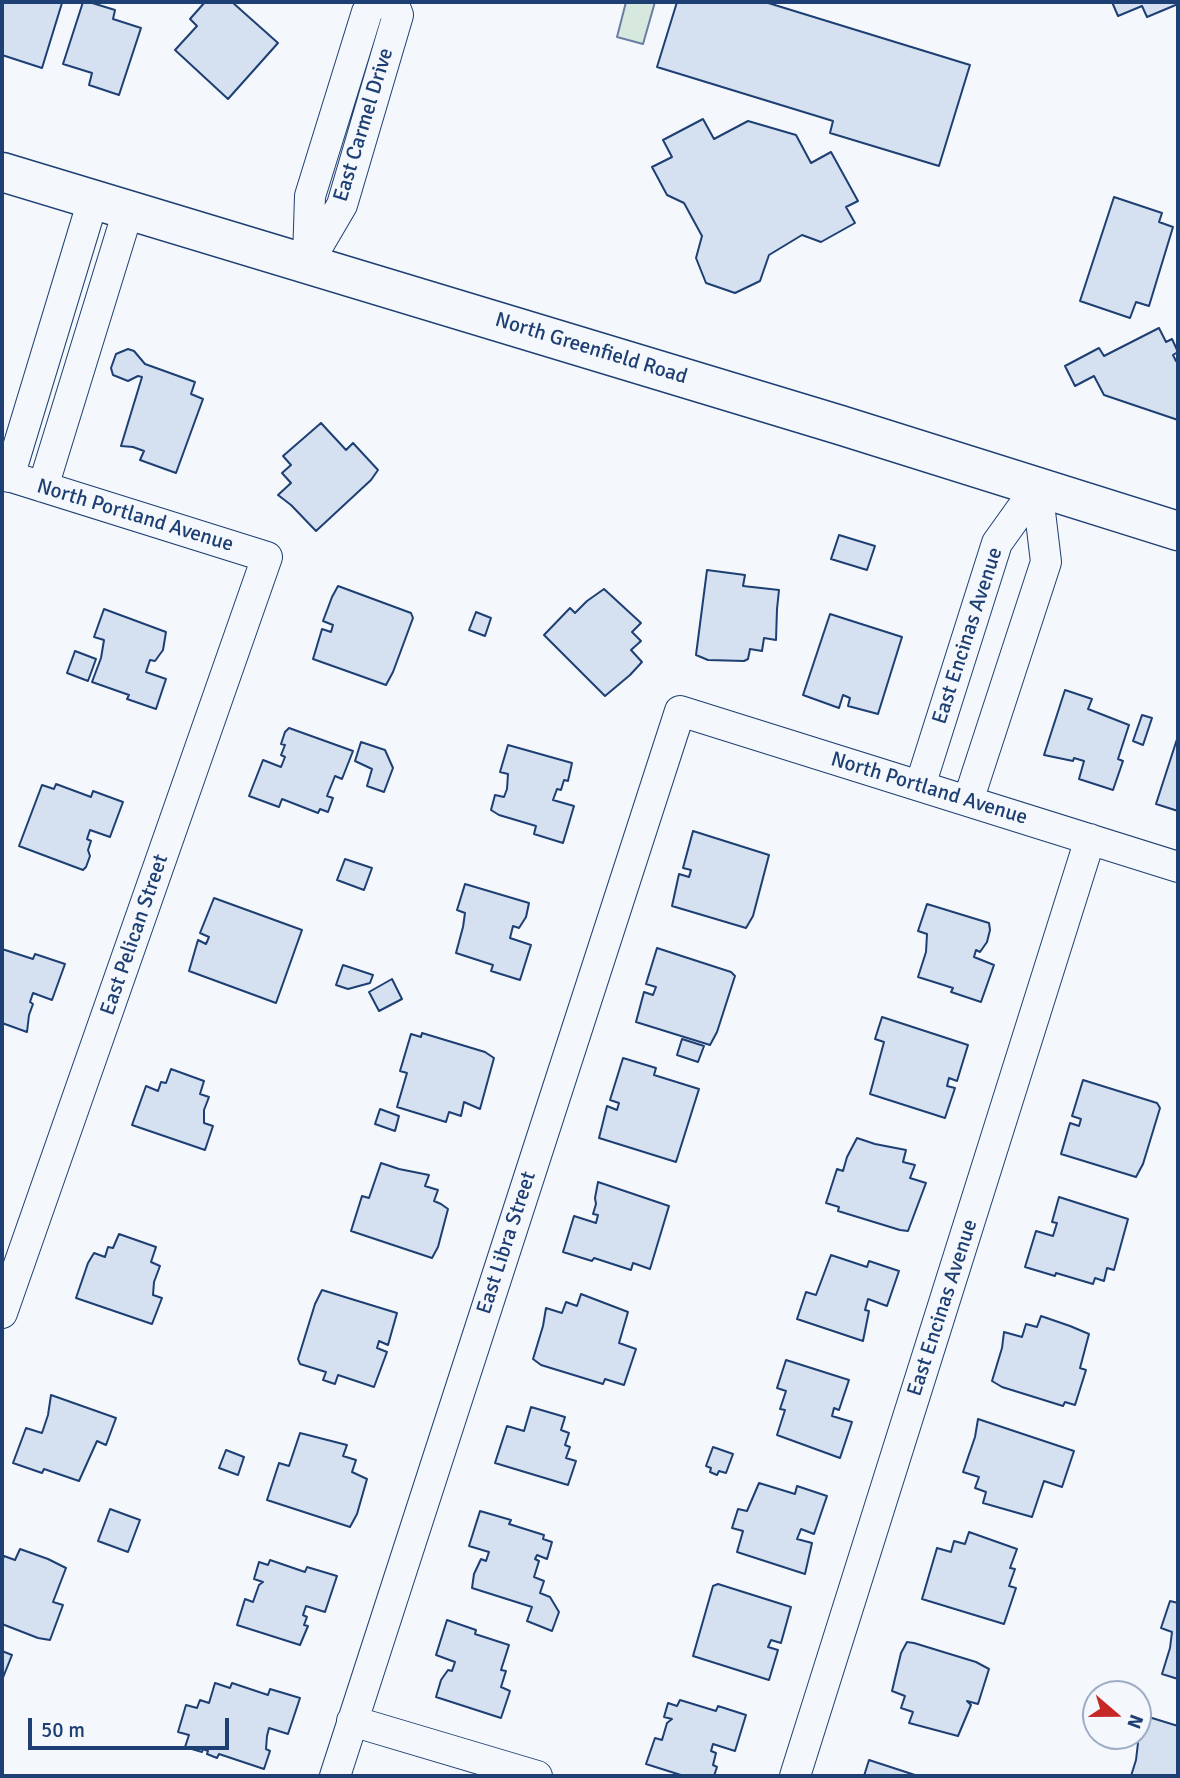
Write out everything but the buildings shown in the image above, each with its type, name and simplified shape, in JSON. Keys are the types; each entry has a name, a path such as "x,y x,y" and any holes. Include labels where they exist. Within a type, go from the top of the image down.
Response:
{"main road":[{"name":"North Greenfield Road","path":"2,172 840,425 1178,531"}],"street":[{"name":"East Carmel Drive","path":"308,263 310,196 367,12 375,2"},
{"name":"East Carmel Drive","path":"308,263 342,205 398,15 393,2"},
{"path":"6,475 111,205"},
{"path":"43,487 111,205"},
{"name":"North Portland Avenue","path":"6,475 267,557"},
{"path":"968,801 1046,562 1037,487"},
{"name":"East Encinas Avenue","path":"920,786 997,543 1037,487"},
{"name":"East Pelican Street","path":"2,1313 267,557"},
{"name":"North Portland Avenue","path":"680,711 1178,867"},
{"name":"East Libra Street","path":"335,1776 680,711"},
{"name":"East Encinas Avenue","path":"795,1776 1090,839"},
{"path":"352,1721 537,1776"}],"shaded area":[{"path":"626,2 655,2 643,44 617,37"}]}
